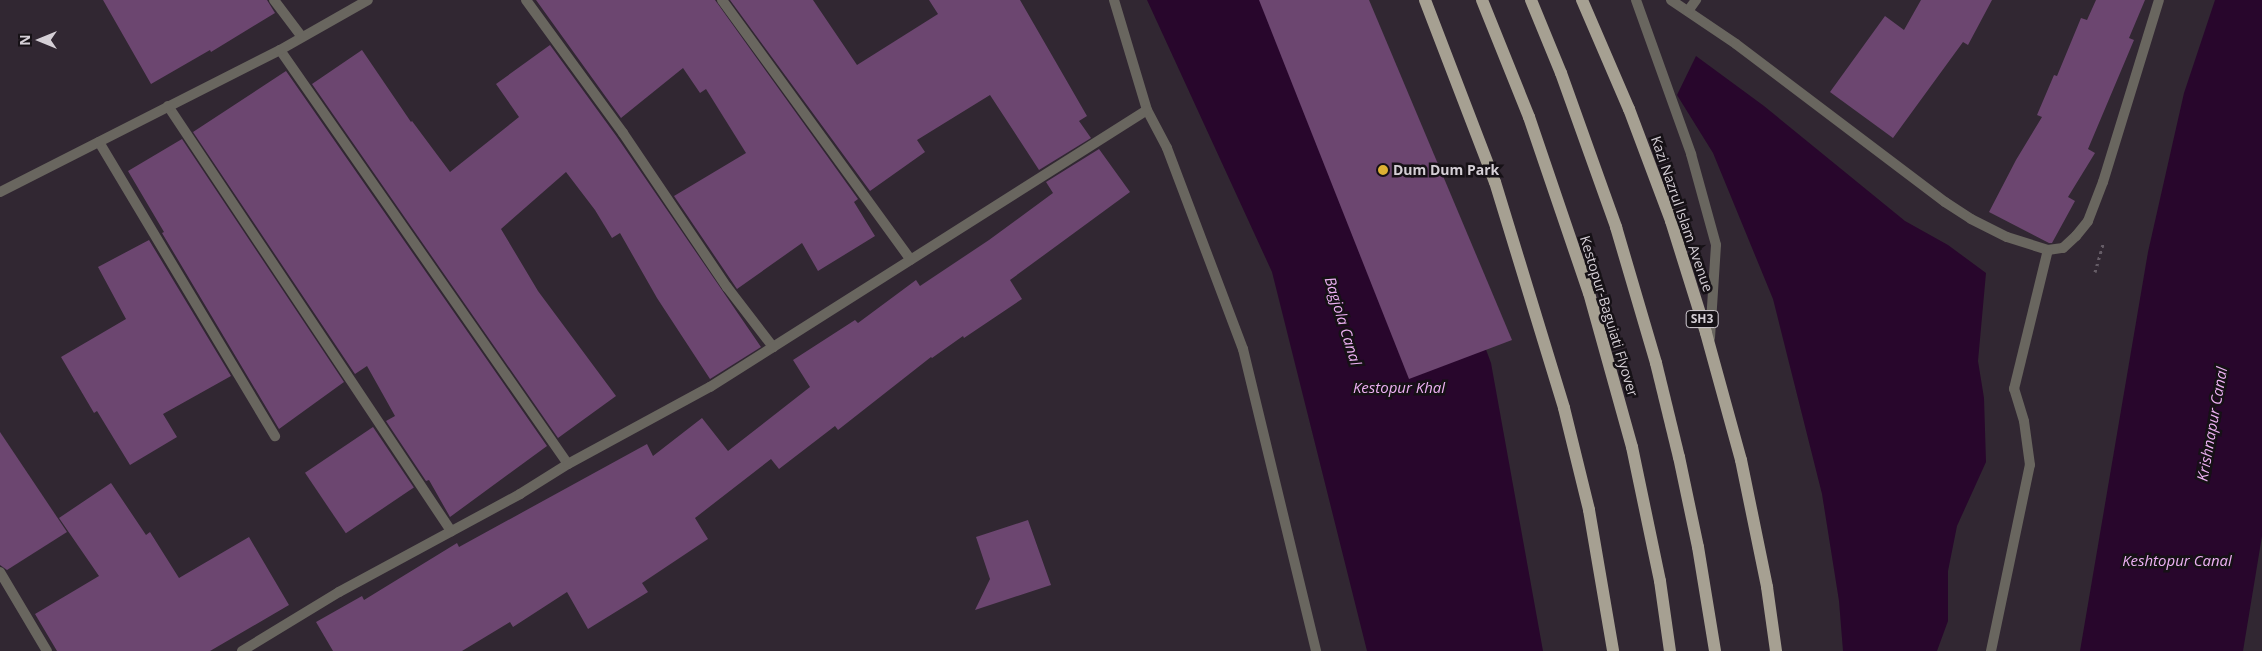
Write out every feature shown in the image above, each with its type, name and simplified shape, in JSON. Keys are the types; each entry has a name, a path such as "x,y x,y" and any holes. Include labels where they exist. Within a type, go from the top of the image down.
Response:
{"main road":[{"path":"1425,0 1495,182 1556,381 1589,510 1613,651"},
{"name":"Kestopur-Baguiati Flyover","path":"1482,0 1529,118 1589,293 1632,447 1660,581 1670,651"},
{"path":"1531,0 1561,73 1616,227 1650,345 1679,457 1698,547 1715,651"},
{"name":"Kazi Nazrul Islam Avenue","path":"1582,0 1629,109 1671,221 1709,344 1741,460 1767,587 1776,651"}],"street":[{"path":"274,0 302,37"},
{"path":"0,192 280,50 368,0"},
{"path":"526,0 623,133 727,287 774,346"},
{"path":"722,0 911,260"},
{"path":"1114,0 1147,110 1167,148 1243,349 1316,651"},
{"path":"1636,0 1691,154 1716,245 1709,344"},
{"path":"1671,0 1783,79 1945,202 1971,219 2008,237 2048,250 2063,248 2088,221 2103,182 2159,0"},
{"path":"1688,11 1696,0"},
{"path":"280,50 568,464"},
{"path":"168,106 451,531"},
{"path":"242,651 339,592 520,494 568,464 710,387 1147,110"},
{"path":"99,142 275,436"},
{"path":"1991,651 2030,465 2024,421 2014,389 2048,250"},
{"path":"0,572 47,651"}],"water":[{"name":"Kestopur Khal","path":"1147,0 1356,0 1491,363 1543,651 1367,651 1272,272"},
{"name":"Keshtopur Canal","path":"2215,0 2262,0 2262,536 2243,651 2080,651 2148,252 2184,93"},
{"path":"1696,56 1764,106 1905,221 1948,245 1986,273 1978,361 1984,398 1986,462 1957,526 1948,571 1948,621 1937,651 1843,651 1839,601 1822,494 1773,299 1713,153 1677,95"}],"building":[{"path":"103,0 267,0 275,13 211,52 210,50 151,84"},
{"path":"536,0 715,0 858,199 854,202 875,236 818,271 802,243 737,289 674,196 746,153 706,89 700,93 683,68 621,118"},
{"path":"730,0 813,0 857,65 938,14 929,0 1020,0 1087,116 1079,121 1091,138 1039,170 990,95 917,140 925,152 870,191"},
{"name":"Dum Dum Park","path":"1259,0 1369,0 1512,340 1409,379"},
{"path":"1921,0 1992,0 1968,45 1963,42 1893,138 1830,92 1885,16 1904,30"},
{"path":"2096,0 2145,0 2129,38 2134,40 2088,149 2095,153 2068,197 2075,201 2052,243 2049,243 1989,212 2016,160 2042,117 2037,115 2054,75 2057,76 2081,18 2087,20"},
{"path":"550,45 617,137 761,347 710,379 657,298 620,233 612,238 595,210 566,172 501,229 538,291 616,396 558,438 312,84 362,50 411,122 450,172 519,117 496,84"},
{"path":"286,71 547,446 450,517 429,480 426,481 386,421 395,416 367,366 355,374 193,132"},
{"path":"182,139 344,382 279,429 162,233 164,232 128,171"},
{"path":"1099,149 1130,192 1010,280 1022,299 964,338 963,336 931,357 838,430 835,426 779,469 771,459 695,518 708,539 642,583 648,592 588,629 567,592 513,627 510,622 462,651 333,651 316,622 362,596 364,600 457,543 459,547 647,444 653,456 702,418 728,451 810,387 793,360 855,320 858,323 916,280 920,286 989,240 1053,193 1046,182"},
{"path":"149,240 231,376 163,414 177,437 130,465 97,411 94,413 61,357 126,319 98,267"},
{"path":"373,427 414,488 346,533 305,473"},
{"path":"0,432 67,532 7,570 0,565"},
{"path":"111,483 146,535 150,532 179,578 249,537 289,605 210,651 57,651 35,614 99,576 59,518"},
{"path":"1028,520 1051,585 975,610 990,579 976,537"}],"place":[{"name":"Dum Dum Park","path":"1383,170"}],"water label":[{"name":"Bagjola Canal","path":"1343,321"},
{"name":"Krishnapur Canal","path":"2212,424"}]}
